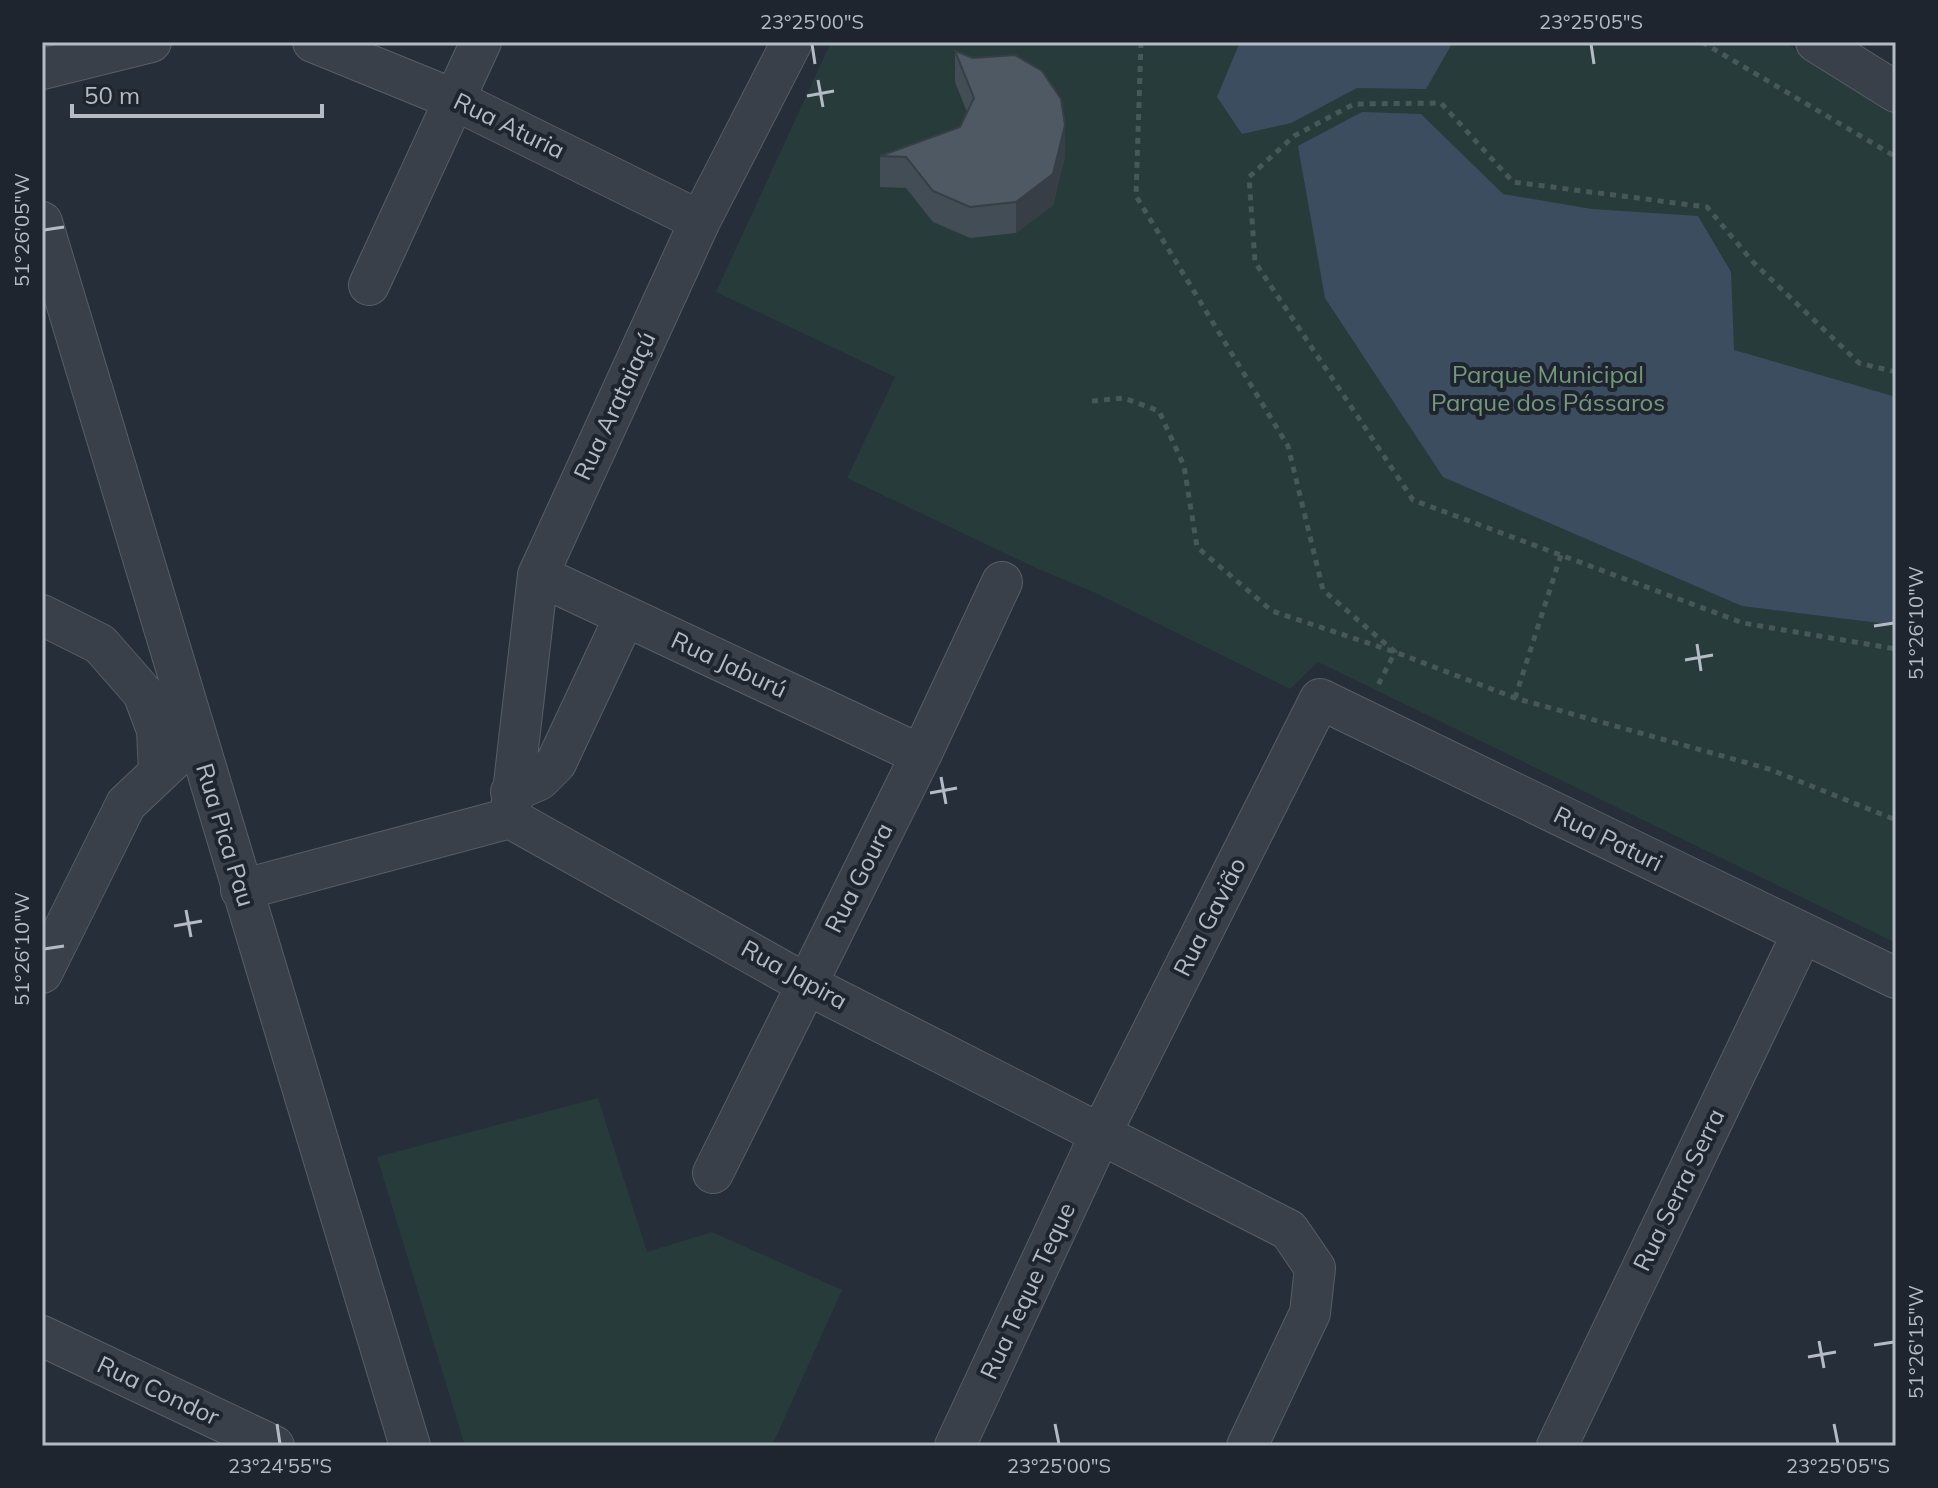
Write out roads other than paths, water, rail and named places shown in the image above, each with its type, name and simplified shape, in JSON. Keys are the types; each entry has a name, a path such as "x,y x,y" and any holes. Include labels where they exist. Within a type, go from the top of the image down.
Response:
{"street":[{"path":"42,69 151,42"},
{"name":"Rua Aturia","path":"313,42 453,99 700,221"},
{"path":"369,285 481,42"},
{"name":"Rua Arataiaçú","path":"510,805 538,575 700,221 792,42"},
{"path":"1816,42 1896,92"},
{"name":"Rua Pica Pau","path":"42,222 410,1446"},
{"name":"Rua Jaburú","path":"538,575 921,755"},
{"name":"Rua Goura","path":"713,1173 921,755 1002,582"},
{"path":"42,615 100,644 143,693 157,730 159,772"},
{"path":"241,890 510,805 556,763 625,616"},
{"name":"Rua Paturi","path":"1320,699 1896,978"},
{"name":"Rua Gavião","path":"1100,1135 1320,699"},
{"path":"42,973 126,804 196,738"},
{"name":"Rua Japira","path":"510,805 806,984 1289,1230 1315,1268 1310,1313 1247,1446"},
{"name":"Rua Serra Serra","path":"1557,1446 1802,934"},
{"name":"Rua Teque Teque","path":"955,1446 1100,1135"},
{"name":"Rua Condor","path":"42,1336 274,1446"}],"water":[{"path":"1240,42 1453,42 1426,89 1357,88 1291,123 1242,134 1217,97"},
{"path":"1362,112 1421,114 1503,194 1592,209 1698,216 1731,272 1734,350 1896,397 1896,625 1742,606 1443,477 1325,298 1298,146"}],"park label":[{"name":"Parque Municipal Parque dos Pássaros","path":"1548,389"}]}
